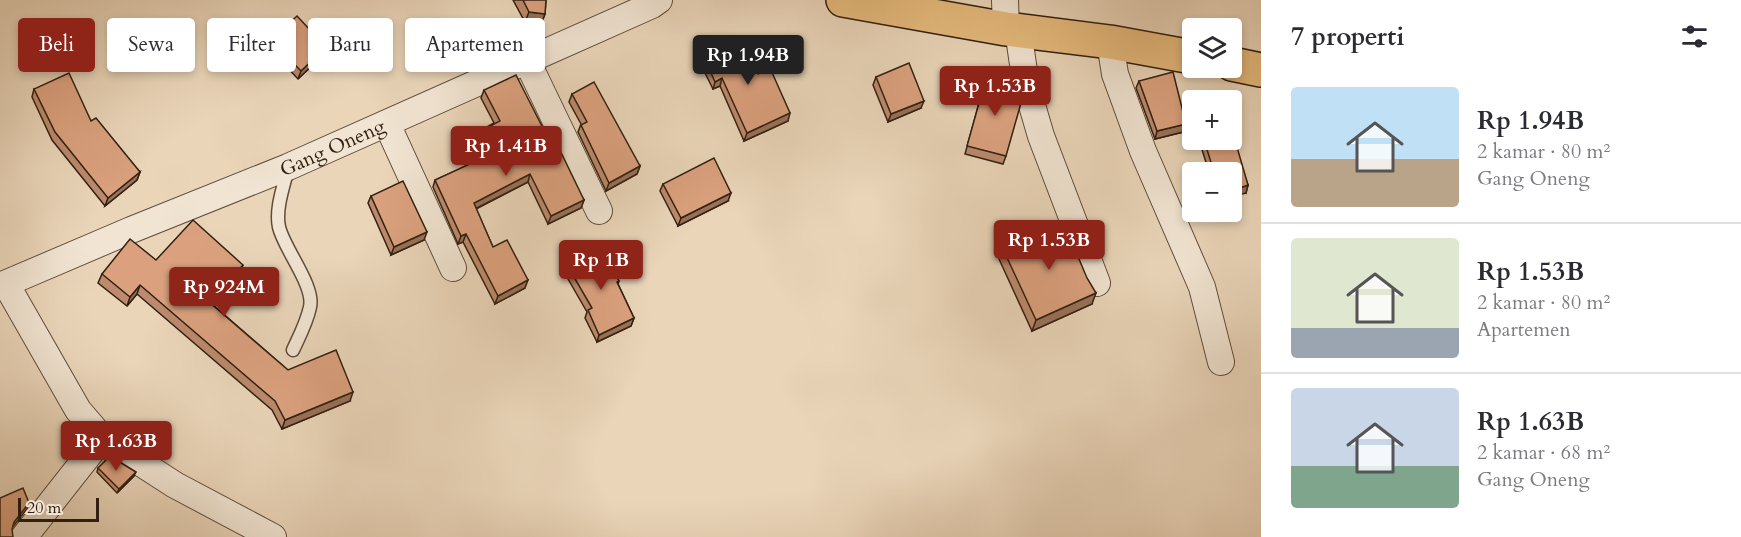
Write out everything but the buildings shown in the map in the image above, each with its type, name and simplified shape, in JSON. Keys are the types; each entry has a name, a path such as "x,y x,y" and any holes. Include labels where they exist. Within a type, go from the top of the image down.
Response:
{"highway":[{"path":"843,0 1010,20 1182,55"},
{"path":"1242,66 1261,70"}],"street":[{"name":"Gang Oneng","path":"545,53 659,0"},
{"path":"1010,20 1041,136 1097,283"},
{"path":"1110,42 1115,74 1143,151 1202,287 1221,362"},
{"name":"Gang Oneng","path":"3,285 131,230 288,167 503,72"},
{"path":"532,72 599,211"},
{"path":"387,124 453,268"},
{"path":"3,285 78,410 102,438 175,484 273,537"},
{"path":"24,537 102,438"}],"lane":[{"path":"288,167 279,225 285,243 304,279 311,305 293,350"}]}
